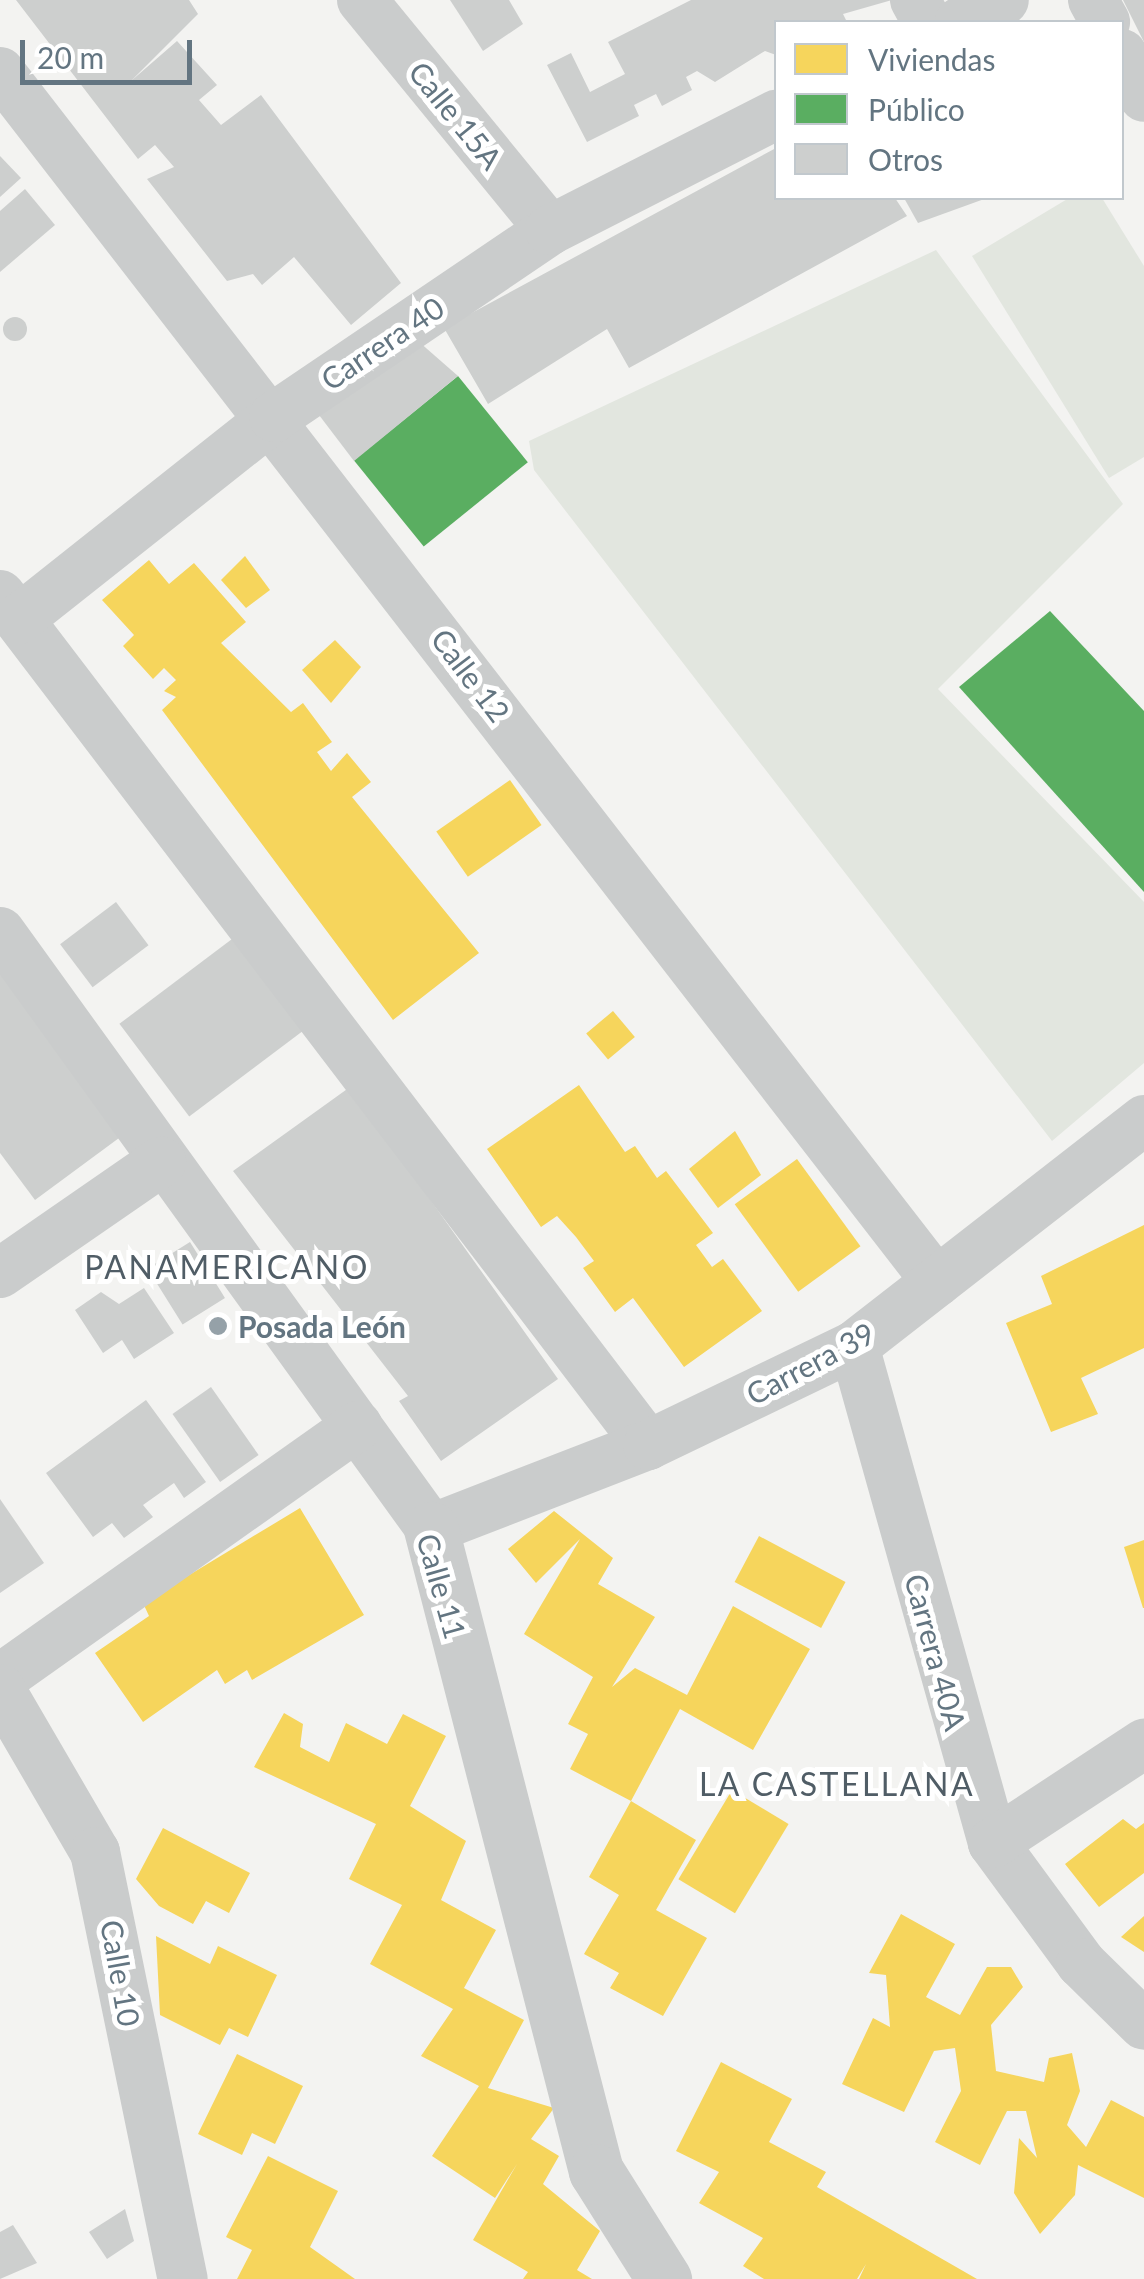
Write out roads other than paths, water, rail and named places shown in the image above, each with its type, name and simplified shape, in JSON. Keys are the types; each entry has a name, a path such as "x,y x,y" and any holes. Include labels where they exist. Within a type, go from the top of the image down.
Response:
{"street":[{"name":"Calle 15A","path":"362,0 550,230"},
{"path":"964,20 1004,0"},
{"path":"1124,58 1144,97"},
{"name":"Calle 12","path":"0,72 274,417 937,1282"},
{"name":"Carrera 40","path":"9,607 274,417 550,230 774,116"},
{"path":"9,607 648,1445"},
{"name":"Calle 11","path":"0,932 160,1162 431,1529 590,2152 664,2279"},
{"name":"Carrera 39","path":"431,1529 648,1445 854,1346 1144,1120"},
{"path":"0,1272 160,1162"},
{"name":"Carrera 40A","path":"854,1346 993,1843 1080,1963 1144,2025"},
{"path":"0,1679 356,1426"},
{"name":"Calle 10","path":"0,1689 95,1852 183,2279"},
{"path":"993,1843 1144,1744"}],"place":[{"name":"Posada León","path":"218,1326"}],"district":[{"name":"PANAMERICANO","path":"227,1267"},
{"name":"LA CASTELLANA","path":"837,1784"}]}
